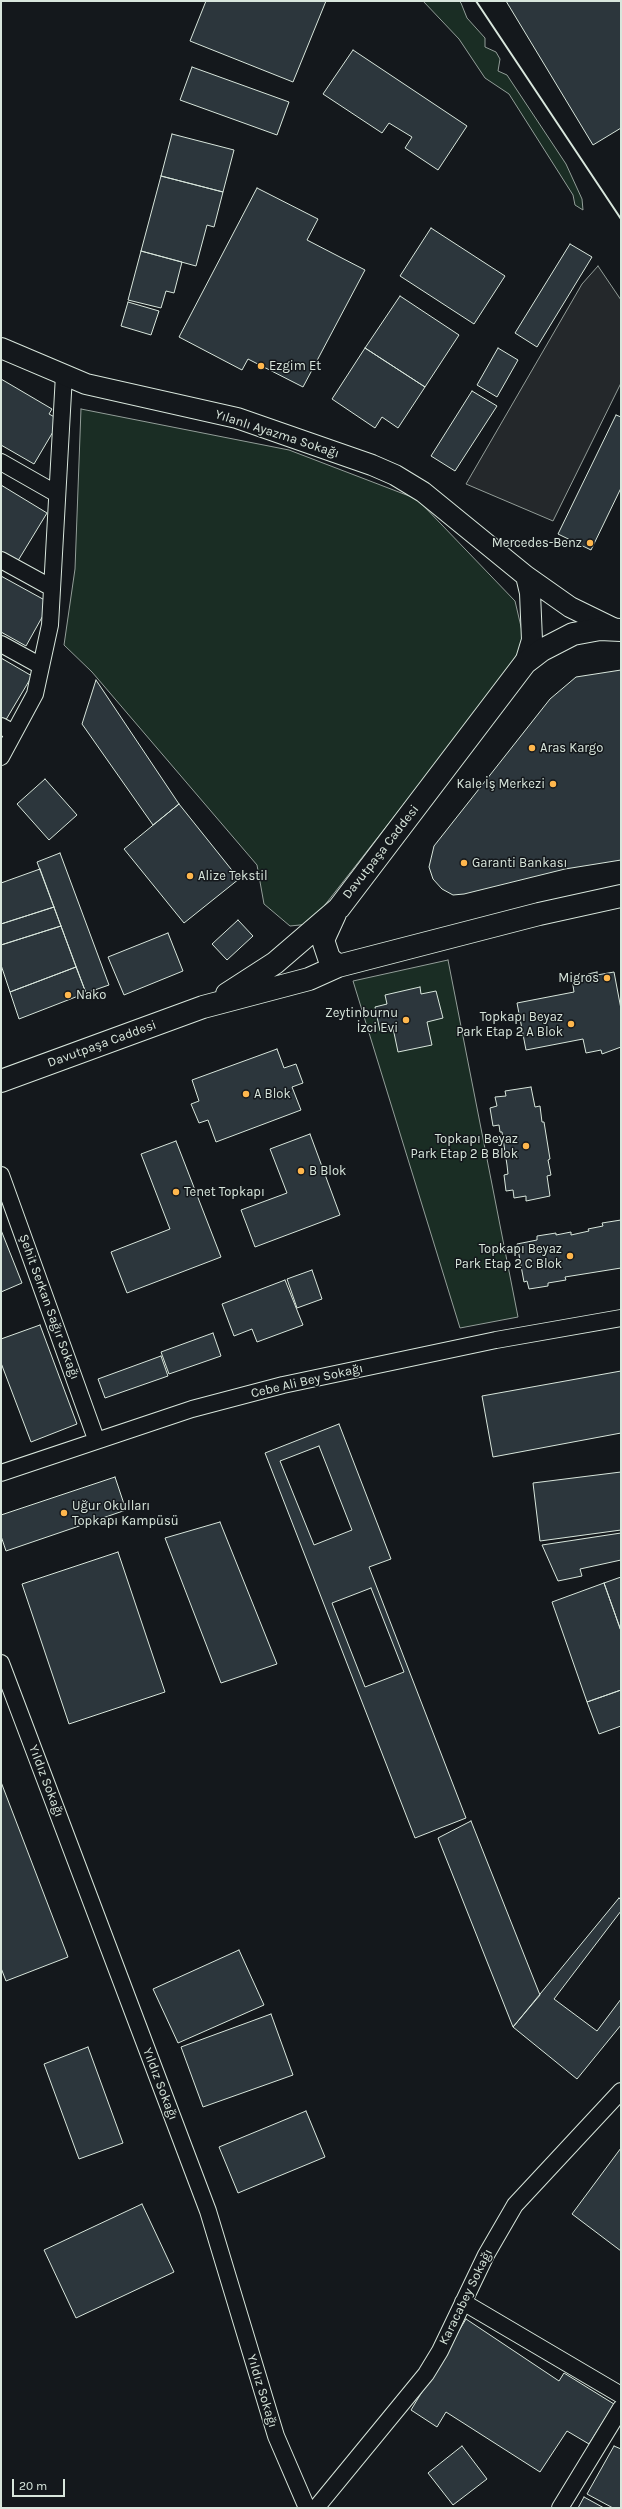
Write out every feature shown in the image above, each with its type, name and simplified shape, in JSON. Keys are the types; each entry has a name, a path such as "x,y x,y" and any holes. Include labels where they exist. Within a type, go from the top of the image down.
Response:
{"main road":[{"name":"Davutpaşa Caddesi","path":"203,1007 275,963 338,908 525,663 542,650 573,634 617,629"},
{"name":"Davutpaşa Caddesi","path":"1,1081 203,1007 308,979 338,966 532,916 621,896"},
{"path":"338,908 324,938 324,943 329,958 338,966"}],"street":[{"name":"Yılanlı Ayazma Sokağı","path":"1,348 86,384 238,418 372,464 423,492 526,576 570,607 617,629"},
{"path":"1,758 8,730 35,694 50,625 64,374"},
{"path":"1,462 57,494"},
{"path":"1,560 52,588"},
{"path":"525,663 532,640 530,593 526,576"},
{"path":"1,644 41,666"},
{"name":"Şehit Serkan Sağır Sokağı","path":"1,1176 96,1439"},
{"name":"Cebe Ali Bey Sokağı","path":"1,1473 96,1439 192,1409 283,1385 496,1340 621,1318"},
{"name":"Yıldız Sokağı","path":"1,1663 208,2211 276,2436 307,2508"},
{"name":"Karacabey Sokağı","path":"316,2508 426,2374 440,2351 486,2255 515,2205 621,2091"},
{"path":"463,2302 621,2396"},
{"path":"560,2508 621,2408"}],"green space":[{"path":"423,1 459,1 461,3 467,18 485,38 485,47 496,52 500,59 498,71 507,75 566,164 582,199 583,210 575,205 573,195 509,94 485,78 459,39"},
{"path":"81,409 289,450 417,499 515,601 526,648 310,924 290,926 264,904 257,865 92,672 64,645 75,569"},
{"path":"448,960 518,1317 460,1328 353,981"}],"shaded area":[{"path":"598,266 621,300 621,383 553,521 466,484 582,284"}],"building":[{"path":"206,1 326,1 293,82 190,41"},
{"path":"506,1 621,1 621,128 593,145"},
{"path":"353,50 467,126 438,170 405,148 412,137 389,123 382,133 323,94"},
{"path":"192,67 289,102 277,135 180,100"},
{"path":"172,134 234,150 223,192 161,176"},
{"path":"161,176 223,192 214,227 207,225 196,266 141,251"},
{"path":"257,188 318,219 307,240 365,270 303,387 248,359 242,370 179,337"},
{"path":"431,228 505,276 474,324 400,276"},
{"path":"570,244 592,257 537,347 515,333"},
{"path":"141,251 182,262 174,293 166,291 161,308 128,300"},
{"path":"400,296 459,335 425,387 365,348"},
{"path":"128,302 159,311 151,335 121,326"},
{"path":"365,348 425,387 398,428 382,417 375,428 332,399"},
{"path":"498,348 518,360 497,397 477,385"},
{"path":"1,379 52,409 49,414 60,420 34,464 1,445"},
{"path":"472,391 497,406 455,471 431,456"},
{"path":"616,415 621,417 621,488 591,550 558,534"},
{"path":"1,485 47,513 16,564 1,555"},
{"path":"1,576 50,603 26,646 1,632"},
{"path":"1,658 32,676 4,723 1,721"},
{"name":"Kale İş Merkezi","path":"621,670 621,860 565,869 464,894 453,895 442,889 433,879 429,867 434,846 550,699 576,677"},
{"path":"96,680 179,804 153,825 82,724"},
{"path":"45,779 77,815 49,840 17,804"},
{"path":"179,804 239,879 184,923 124,849"},
{"path":"60,853 109,985 86,993 37,862"},
{"path":"40,869 54,907 1,924 1,883"},
{"path":"54,907 61,926 1,945 1,924"},
{"path":"238,920 253,936 227,960 212,944"},
{"path":"61,926 76,967 10,992 1,965 1,945"},
{"path":"168,933 183,971 124,995 108,957"},
{"path":"76,967 86,993 19,1019 10,992"},
{"name":"Topkapı Beyaz Park Etap 2 A Blok","path":"597,972 597,975 614,972 621,1009 621,1047 602,1054 601,1050 586,1053 583,1039 526,1050 517,1003 574,992 572,979 589,976 588,974"},
{"name":"Zeytinburnu İzci Evi","path":"420,987 421,994 436,991 443,1018 427,1022 432,1045 398,1052 393,1028 380,1031 375,1007 387,1004 385,995"},
{"name":"A Blok","path":"277,1049 284,1068 296,1064 303,1083 292,1087 301,1110 216,1142 208,1120 199,1123 191,1104 199,1101 192,1080"},
{"name":"Topkapı Beyaz Park Etap 2 B Blok","path":"531,1087 535,1107 540,1106 542,1122 544,1122 551,1175 547,1176 550,1196 526,1201 526,1196 514,1198 513,1190 506,1191 504,1175 508,1174 502,1132 500,1132 499,1125 493,1126 490,1108 497,1106 495,1097 506,1096 505,1091"},
{"name":"B Blok","path":"310,1134 340,1215 255,1247 241,1210 287,1193 270,1149"},
{"name":"Tenet Topkapı","path":"176,1141 221,1257 127,1293 111,1252 170,1229 141,1154"},
{"name":"Topkapı Beyaz Park Etap 2 C Blok","path":"621,1220 621,1268 565,1277 566,1280 548,1283 548,1286 529,1289 527,1281 524,1282 517,1244 537,1240 537,1236 556,1233 556,1235 571,1232 571,1235 589,1231 588,1229 603,1226 602,1223"},
{"path":"1,1230 22,1283 1,1292"},
{"path":"312,1270 322,1299 297,1308 287,1279"},
{"path":"285,1280 303,1325 257,1342 252,1329 234,1336 222,1304"},
{"path":"40,1325 77,1424 31,1442 1,1363 1,1339"},
{"path":"213,1333 221,1356 169,1374 161,1352"},
{"path":"161,1356 168,1376 105,1398 98,1379"},
{"path":"621,1371 621,1433 493,1457 482,1396"},
{"path":"339,1424 391,1559 369,1567 466,1818 415,1838 265,1453"},
{"path":"319,1446 352,1530 314,1545 280,1461"},
{"path":"621,1472 621,1530 540,1541 533,1483"},
{"name":"Uğur Okulları Topkapı Kampüsü","path":"115,1477 126,1510 6,1551 1,1536 1,1515"},
{"path":"220,1522 277,1664 221,1683 165,1538"},
{"path":"621,1533 621,1560 580,1569 582,1576 558,1581 542,1545"},
{"path":"118,1552 165,1692 69,1724 22,1584"},
{"path":"621,1577 621,1631 604,1583"},
{"path":"604,1583 621,1631 621,1690 587,1702 552,1602"},
{"path":"371,1588 404,1672 365,1687 332,1603"},
{"path":"621,1690 621,1726 599,1734 587,1702"},
{"path":"1,1782 68,1957 6,1981 1,1968"},
{"path":"471,1821 540,1995 513,2027 438,1838"},
{"path":"619,1898 621,1900 621,2025 577,2079 513,2027"},
{"path":"621,1911 621,1999 597,2031 554,1999"},
{"path":"239,1950 264,2005 178,2043 153,1989"},
{"path":"271,2014 293,2075 203,2107 181,2047"},
{"path":"88,2047 123,2143 79,2159 44,2064"},
{"path":"306,2111 325,2157 238,2193 219,2147"},
{"path":"621,2148 621,2251 572,2214"},
{"path":"142,2204 174,2272 76,2318 44,2250"},
{"path":"466,2319 559,2381 564,2373 614,2404 589,2444 567,2431 540,2472 446,2412 437,2427 411,2410"},
{"path":"462,2446 487,2479 453,2505 428,2473"},
{"path":"614,2446 621,2449 621,2508 613,2508 587,2494"},
{"path":"584,2497 604,2508 578,2508"}],"wall":[{"path":"476,1 621,219"}],"place":[{"name":"Ezgim Et","path":"261,366"},
{"name":"Mercedes-Benz","path":"590,543"},
{"name":"Aras Kargo","path":"532,748"},
{"name":"Kale İş Merkezi","path":"553,784"},
{"name":"Garanti Bankası","path":"464,863"},
{"name":"Alize Tekstil","path":"190,876"},
{"name":"Migros","path":"607,978"},
{"name":"Nako","path":"68,995"},
{"name":"Zeytinburnu İzci Evi","path":"406,1020"},
{"name":"Topkapı Beyaz Park Etap 2 A Blok","path":"571,1024"},
{"name":"A Blok","path":"246,1094"},
{"name":"Topkapı Beyaz Park Etap 2 B Blok","path":"526,1146"},
{"name":"B Blok","path":"301,1171"},
{"name":"Tenet Topkapı","path":"176,1192"},
{"name":"Topkapı Beyaz Park Etap 2 C Blok","path":"570,1256"},
{"name":"Uğur Okulları Topkapı Kampüsü","path":"64,1513"}]}
